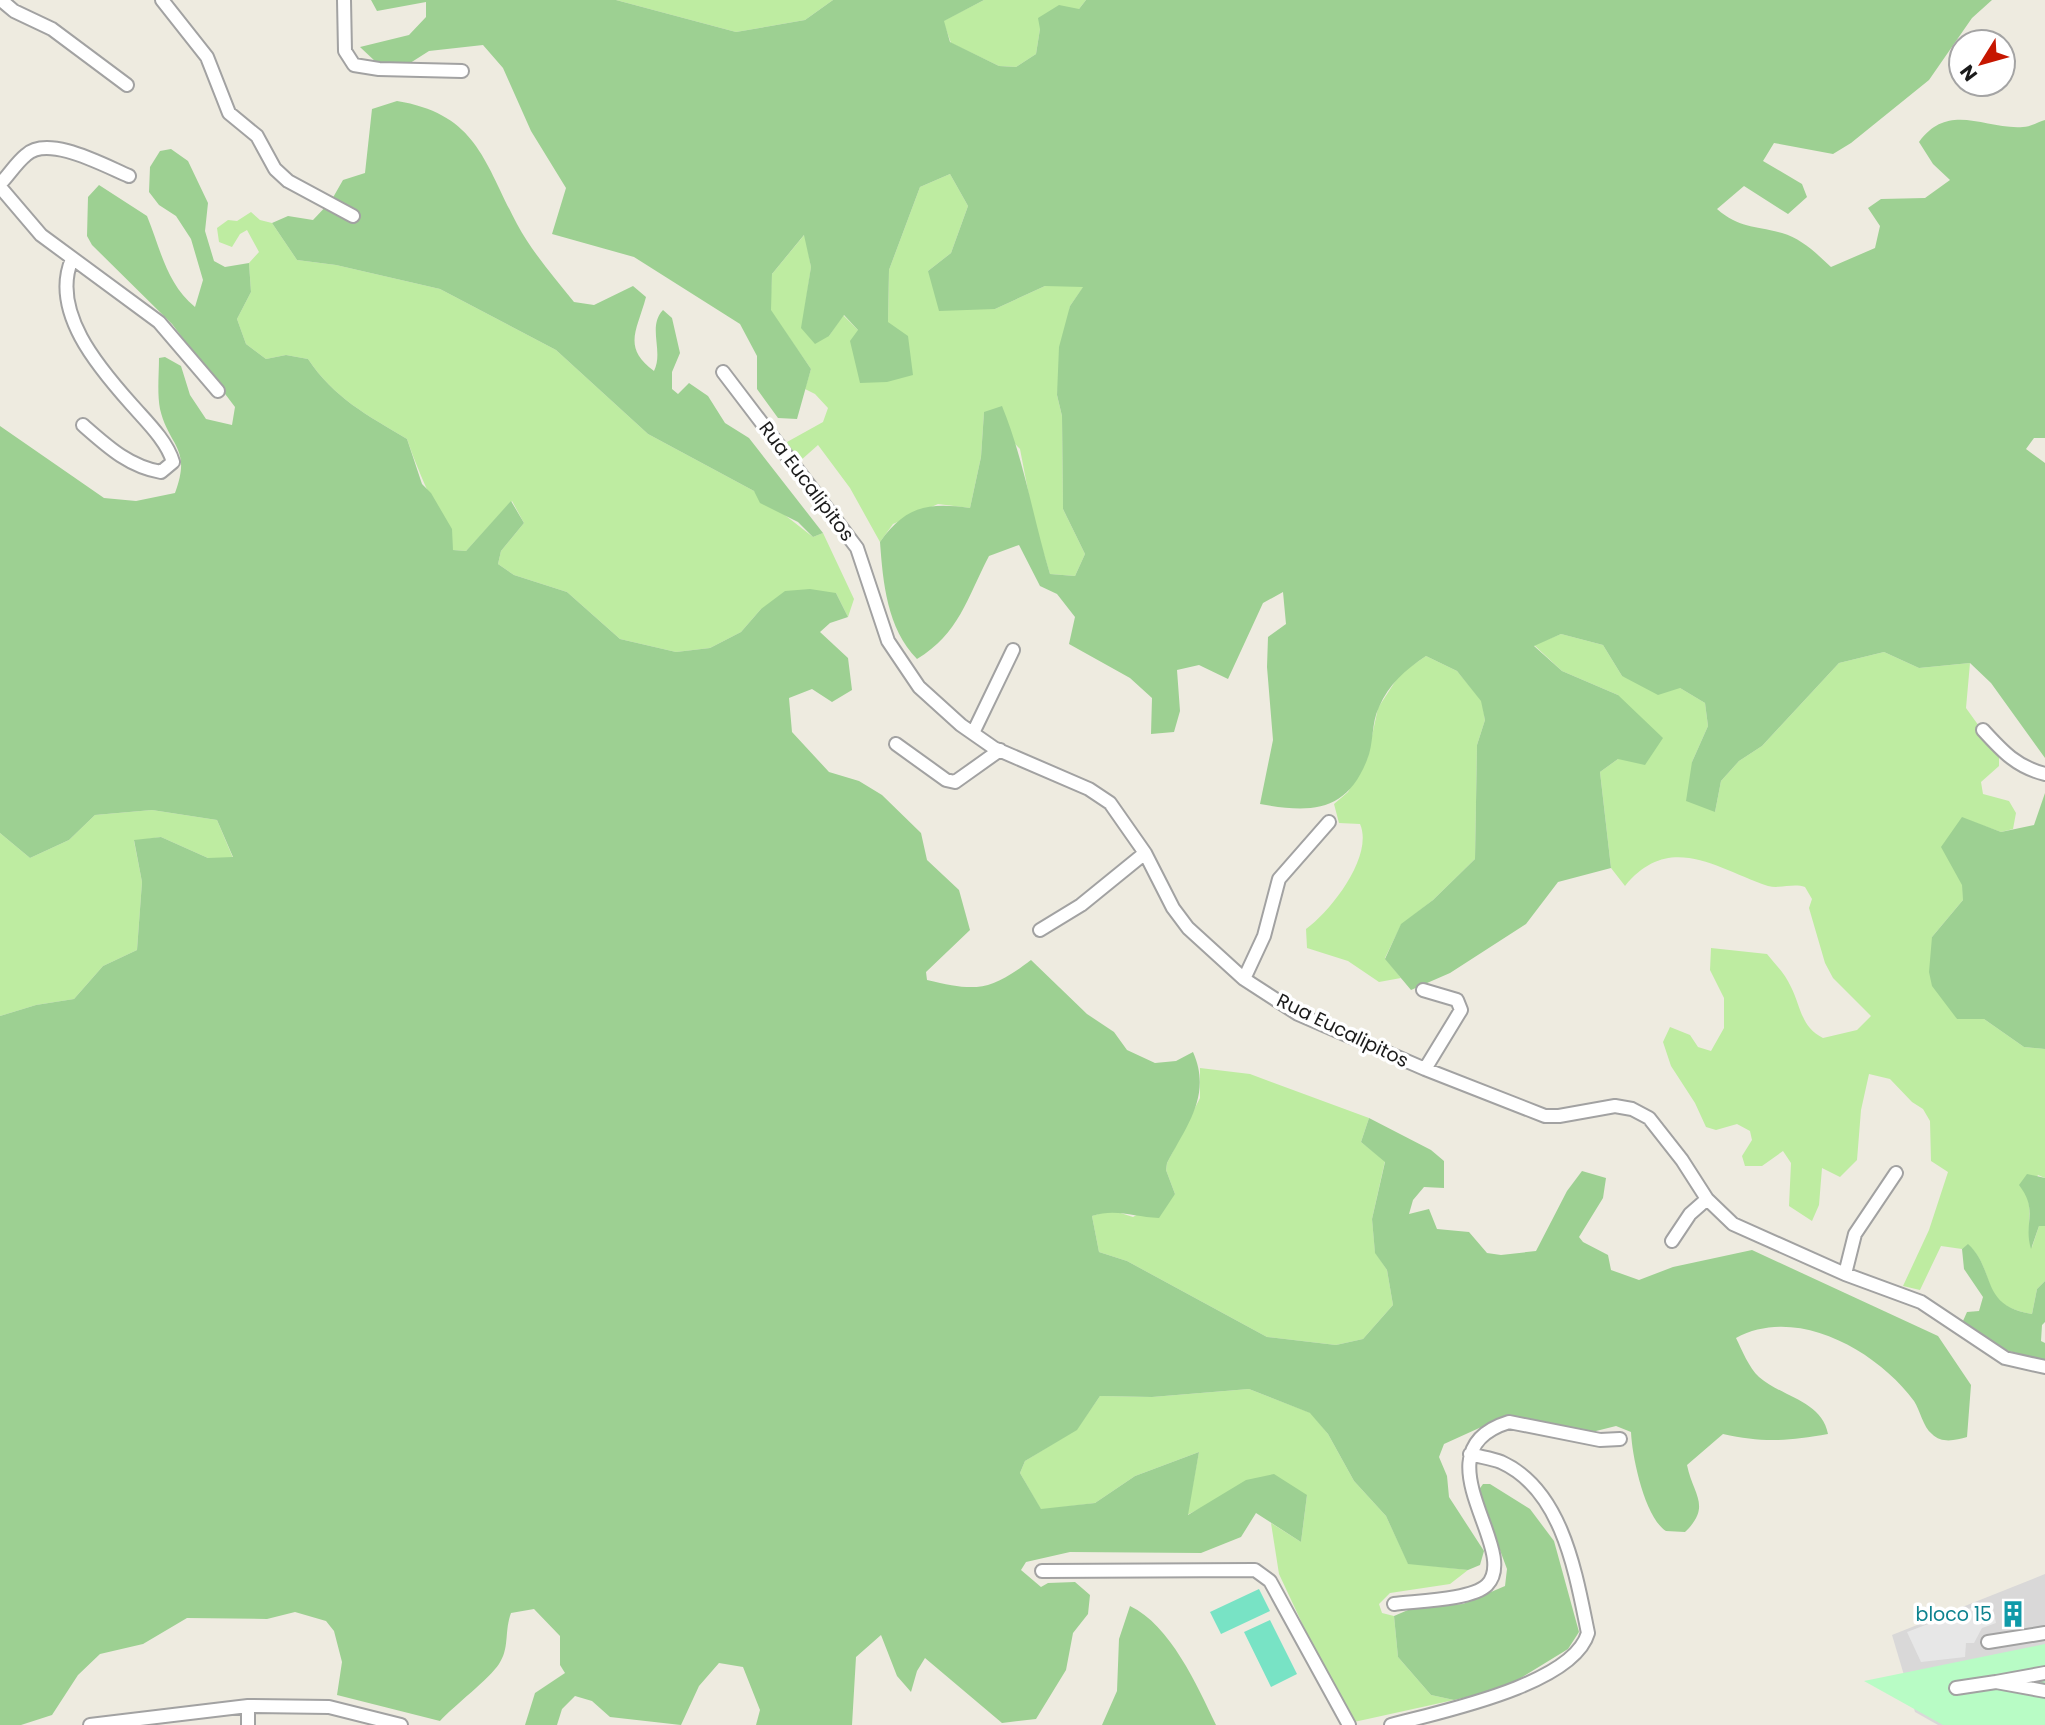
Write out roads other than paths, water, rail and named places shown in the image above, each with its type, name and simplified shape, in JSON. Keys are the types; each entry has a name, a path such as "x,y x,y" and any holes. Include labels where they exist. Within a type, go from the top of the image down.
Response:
{"street":[{"path":"1,0 14,11 51,29 127,85"},
{"path":"162,0 207,57 229,114 257,136 281,175 353,216"},
{"path":"344,0 345,51 354,65 379,69 461,71"},
{"path":"129,176 72,152 52,148 27,153 0,186 41,235 159,322 218,391"},
{"path":"72,259 64,289 72,321 173,462 161,472 149,470 117,455 83,425"},
{"name":"Rua Eucalipitos","path":"723,372 857,548 888,641 919,687 973,733 1000,750 1110,803 1145,853 1173,908 1188,928 1244,979 1298,1014 1425,1069 1545,1116 1615,1106 1632,1109 1649,1118 1682,1160 1707,1199 1733,1224 1845,1273 1921,1302 2005,1358 2045,1367"},
{"path":"973,733 1013,650"},
{"path":"1983,730 2024,769 2045,774"},
{"path":"896,744 947,780 955,782 1000,750"},
{"path":"1244,979 1264,936 1279,879 1329,822"},
{"path":"1040,930 1081,905 1145,853"},
{"path":"1423,990 1457,1000 1461,1010 1425,1069"},
{"path":"1845,1273 1855,1234 1896,1173"},
{"path":"1672,1241 1690,1214 1707,1199"},
{"path":"1394,1604 1475,1593 1488,1584 1494,1573 1494,1555 1472,1492 1469,1454 1479,1440 1495,1426 1509,1422 1600,1440 1620,1439"},
{"path":"1391,1725 1489,1699 1524,1685 1577,1655 1584,1646 1588,1633 1570,1547 1551,1514 1527,1480 1501,1462 1469,1454"},
{"path":"1042,1571 1255,1570 1270,1581 1349,1725"},
{"path":"1988,1642 2045,1633"},
{"path":"1956,1688 2045,1672"},
{"path":"1996,1682 2045,1690"},
{"path":"90,1725 248,1706 329,1707 401,1725"},
{"path":"248,1706 248,1725"}],"place":[{"name":"bloco 15","path":"2013,1614"}]}
